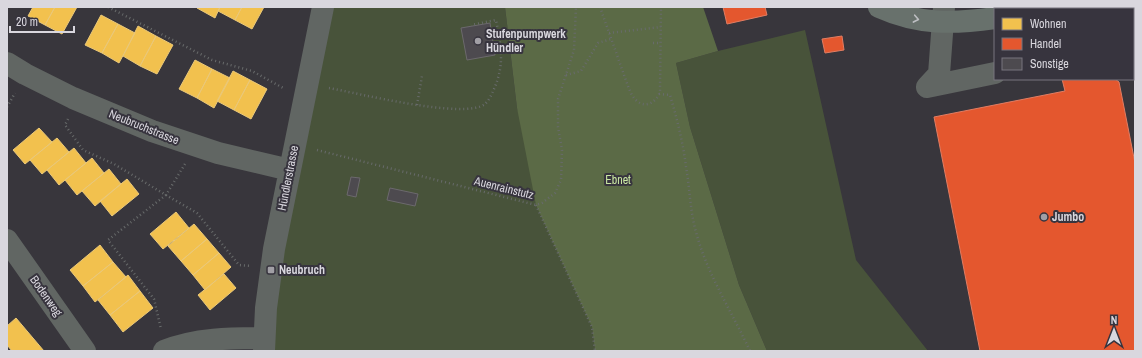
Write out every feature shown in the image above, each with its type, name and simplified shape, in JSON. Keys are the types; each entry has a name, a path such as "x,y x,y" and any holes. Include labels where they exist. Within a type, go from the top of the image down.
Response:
{"main road":[{"path":"879,7 912,19 944,15 967,22 994,18"}],"street":[{"name":"Hündlerstrasse","path":"264,344 266,308 271,270 323,7"},
{"path":"944,15 939,74 927,87 994,73"},
{"name":"Neubruchstrasse","path":"7,63 25,74 73,98 152,132 195,147 290,170"},
{"name":"Bodenweg","path":"7,240 85,351"},
{"path":"165,350 215,340 264,344"}],"path":[{"path":"108,7 212,60 252,71 286,89"},
{"name":"Auenrainstutz","path":"314,150 536,205 542,203 555,193 561,180 562,150 558,127 559,93 575,43 576,7"},
{"path":"600,7 626,83 636,100 642,104 650,103 657,99 659,94 661,7"},
{"path":"307,83 416,105 446,109 478,108 485,104 493,92 498,80 501,68 501,47 496,20 471,25"},
{"path":"609,33 661,27"},
{"path":"566,75 581,71 598,43 611,38"},
{"path":"653,43 661,43"},
{"path":"416,105 422,76"},
{"path":"7,107 16,90"},
{"path":"659,94 670,96 681,138 691,211 696,234 710,269 750,351"},
{"path":"69,118 65,125 83,150 114,164 197,213 239,265 258,267"},
{"path":"165,350 154,299 108,240 166,195 195,147"},
{"path":"536,205 592,327 595,351"}],"green space":[{"path":"323,7 505,7 517,108 592,327 595,351 264,351"},
{"name":"Ebnet","path":"505,7 703,7 718,51 676,63 690,127 739,285 767,351 595,351 592,327 536,205 517,108"},
{"path":"805,30 856,260 928,351 767,351 739,285 690,127 676,63 718,51"}],"building: Wohnen":[{"path":"33,7 55,7 45,25 28,16"},
{"path":"55,7 77,7 62,34 45,25"},
{"path":"220,7 215,18 197,8"},
{"path":"220,7 242,7 235,20 218,11"},
{"path":"242,7 264,7 252,29 235,20"},
{"path":"101,15 118,24 102,53 85,45"},
{"path":"118,24 135,33 119,63 102,53"},
{"path":"138,26 156,36 140,66 123,56"},
{"path":"156,36 173,45 157,74 140,66"},
{"path":"195,60 212,69 197,98 179,89"},
{"path":"212,69 230,78 214,108 197,98"},
{"path":"233,71 250,80 234,110 217,101"},
{"path":"250,80 267,89 251,119 234,110"},
{"path":"39,128 52,142 25,164 13,150"},
{"path":"57,138 69,152 42,174 30,160"},
{"path":"74,148 86,163 59,185 47,170"},
{"path":"92,158 104,173 77,195 65,180"},
{"path":"109,169 121,184 95,206 82,191"},
{"path":"127,179 139,194 112,216 100,201"},
{"path":"176,212 189,228 163,249 150,234"},
{"path":"194,224 207,239 181,261 168,246"},
{"path":"207,239 219,253 193,275 181,261"},
{"path":"100,245 113,262 83,286 70,270"},
{"path":"219,253 231,267 205,290 193,275"},
{"path":"113,262 126,277 95,302 83,286"},
{"path":"224,274 236,288 210,310 198,295"},
{"path":"128,275 140,291 110,315 98,300"},
{"path":"140,291 153,308 123,332 110,315"},
{"path":"16,318 44,351 12,351 7,345 7,326"}],"building: Handel":[{"path":"723,7 765,7 767,15 727,24"},
{"path":"842,36 844,50 825,53 822,39"},
{"name":"Jumbo","path":"1062,80 1116,80 1119,82 1135,163 1135,351 980,351 934,117 1065,91"}],"building: Sonstige":[{"name":"Stufenpumpwerk Hündler","path":"490,23 495,55 467,60 461,28"},
{"path":"351,177 360,178 356,197 347,195"},
{"path":"390,188 418,194 415,206 387,200"}],"place":[{"name":"Stufenpumpwerk Hündler","path":"478,41"},
{"name":"Jumbo","path":"1044,217"},
{"name":"Neubruch","path":"271,270"}]}
